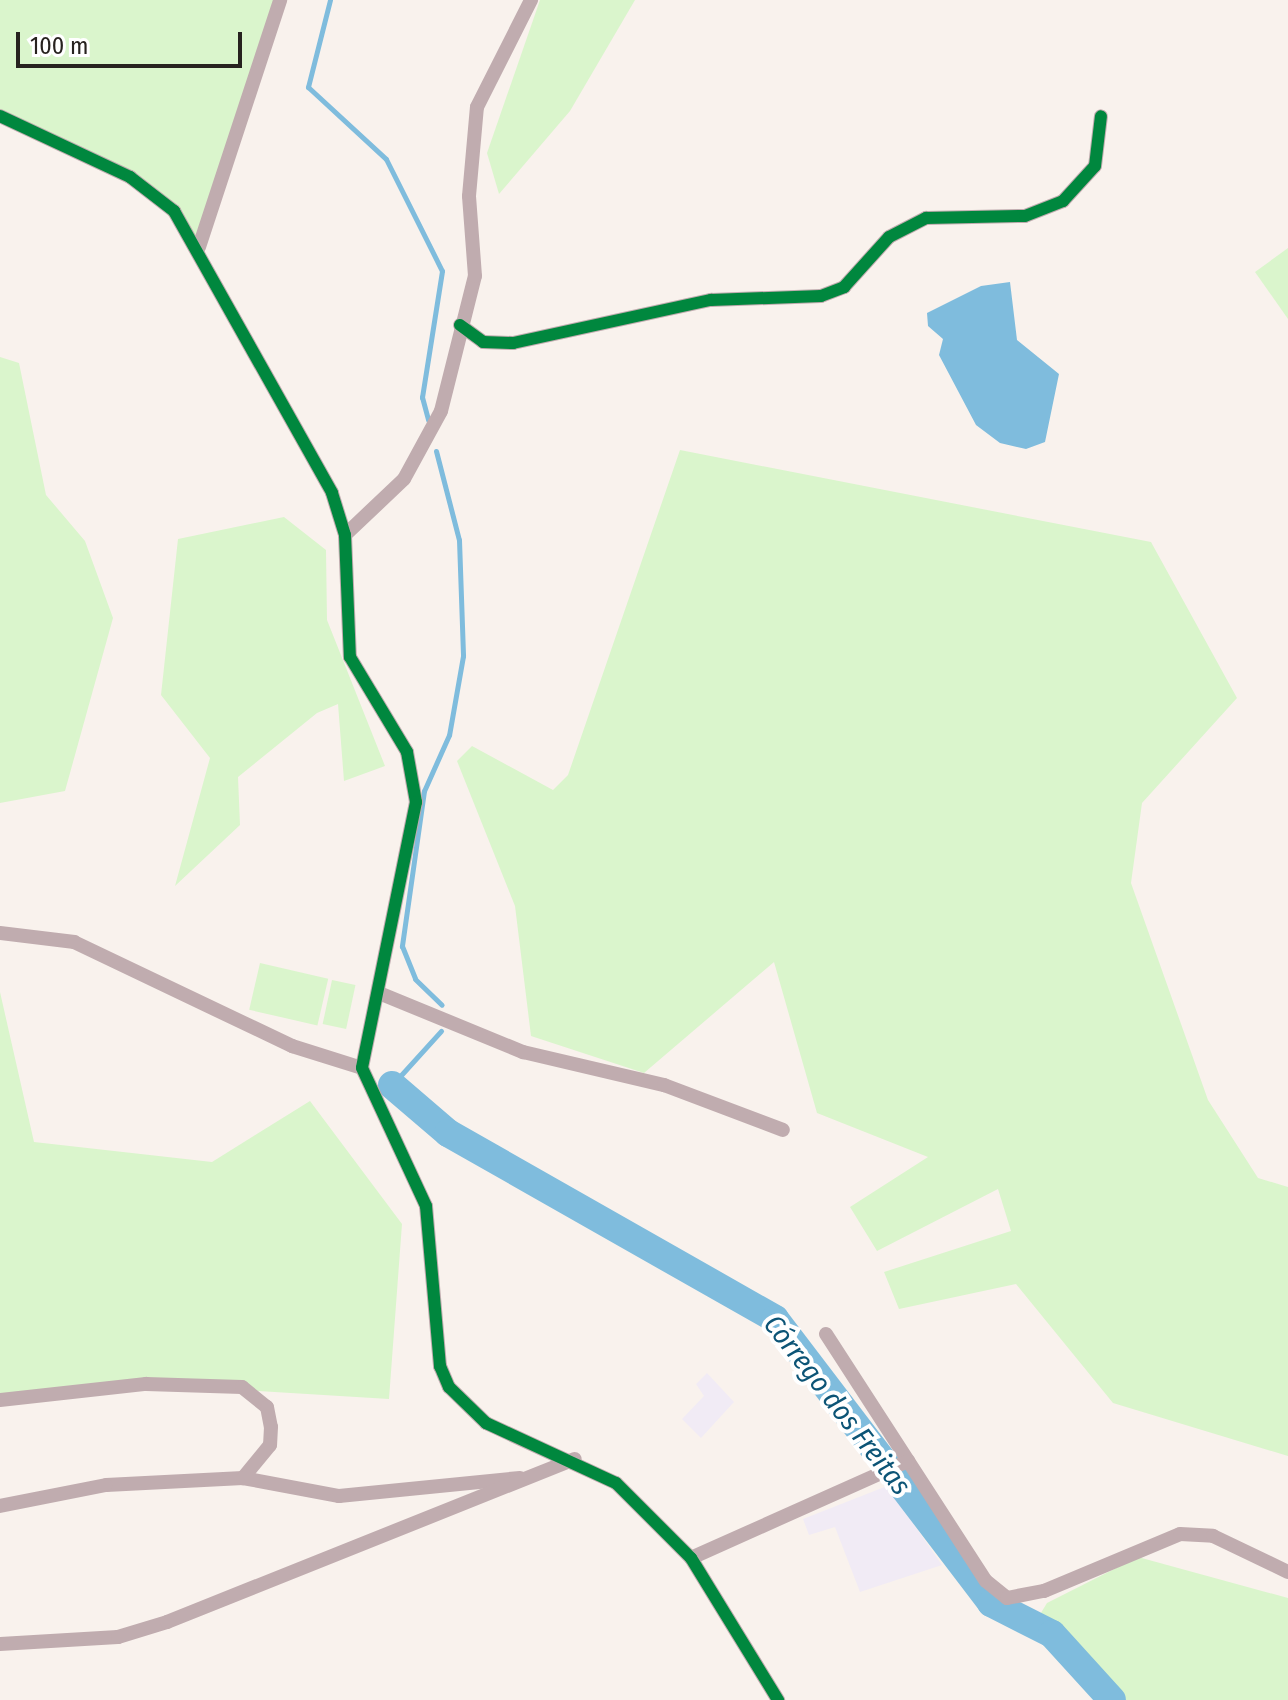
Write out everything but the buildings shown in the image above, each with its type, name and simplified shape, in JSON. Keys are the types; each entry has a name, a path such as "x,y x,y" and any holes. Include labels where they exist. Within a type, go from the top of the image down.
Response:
{"street":[{"path":"199,247 280,0"},
{"path":"345,535 404,479 433,434 475,276 469,196 477,107 531,0"},
{"path":"0,116 140,184 174,211 199,247 332,493 345,535 350,657 407,752 416,802 362,1068 426,1206 440,1366 449,1387 486,1423 575,1459 616,1483 691,1558 778,1700"},
{"path":"460,325 483,342 513,343 711,300 821,296 844,287 889,237 926,218 1025,216 1063,201 1095,166 1101,116"},
{"path":"0,933 74,942 292,1046 362,1068"},
{"path":"379,993 523,1052 664,1085 783,1130"},
{"path":"826,1334 905,1463 986,1581 1007,1598 1044,1591 1180,1534 1213,1536 1288,1572"},
{"path":"0,1400 146,1384 242,1387 267,1407 271,1427 270,1445 243,1478"},
{"path":"0,1644 118,1637 167,1622 575,1459"},
{"path":"691,1558 905,1463"},
{"path":"0,1506 106,1485 243,1478 339,1496 532,1477"}],"shaded area":[{"path":"707,1373 734,1402 701,1438 682,1419 704,1396 696,1384"},
{"path":"887,1486 942,1565 860,1592 835,1527 809,1535 803,1519"}],"green space":[{"path":"0,0 280,0 199,247 130,177 0,115"},
{"path":"540,0 635,0 570,111 499,194 487,153"},
{"path":"1288,248 1288,319 1255,272"},
{"path":"0,357 19,363 46,495 85,541 113,618 65,791 0,803"},
{"path":"680,450 1151,542 1237,698 1142,803 1131,883 1208,1100 1258,1178 1288,1187 1288,1456 1113,1403 1016,1284 899,1309 884,1272 1011,1231 998,1189 877,1251 850,1207 928,1157 817,1113 774,962 644,1073 531,1036 515,906 457,761 472,746 553,790 568,775"},
{"path":"284,517 326,550 327,620 385,766 344,781 338,704 317,713 238,777 240,825 175,886 210,758 161,695 178,539"},
{"path":"260,963 328,979 317,1026 249,1010"},
{"path":"332,980 355,985 346,1029 323,1024"},
{"path":"0,992 34,1142 212,1162 310,1101 402,1224 389,1399 146,1384 0,1400"},
{"path":"1138,1557 1288,1598 1288,1700 1112,1700 1036,1621 1047,1603"}],"water":[{"path":"1010,282 1017,340 1059,374 1045,442 1026,449 1000,443 976,425 939,355 943,339 928,326 927,313 981,286"}],"waterway":[{"path":"330,0 308,87 386,159 442,271 422,397 428,420"},
{"path":"436,451 459,540 463,656 449,735 424,791 402,946 415,979 442,1005"},
{"path":"392,1085 441,1031"},
{"name":"Córrego dos Freitas","path":"392,1085 448,1133 775,1319 991,1603 1052,1634 1112,1700"}],"cycle path":[{"path":"0,116 130,177 174,211 332,493 345,535 350,657 407,752 416,802 362,1068 426,1206 440,1366 449,1387 486,1423 616,1483 691,1558 778,1700"},
{"path":"460,325 483,342 513,343 711,300 821,296 844,287 889,237 926,218 1025,216 1063,201 1095,166 1101,116"}]}
